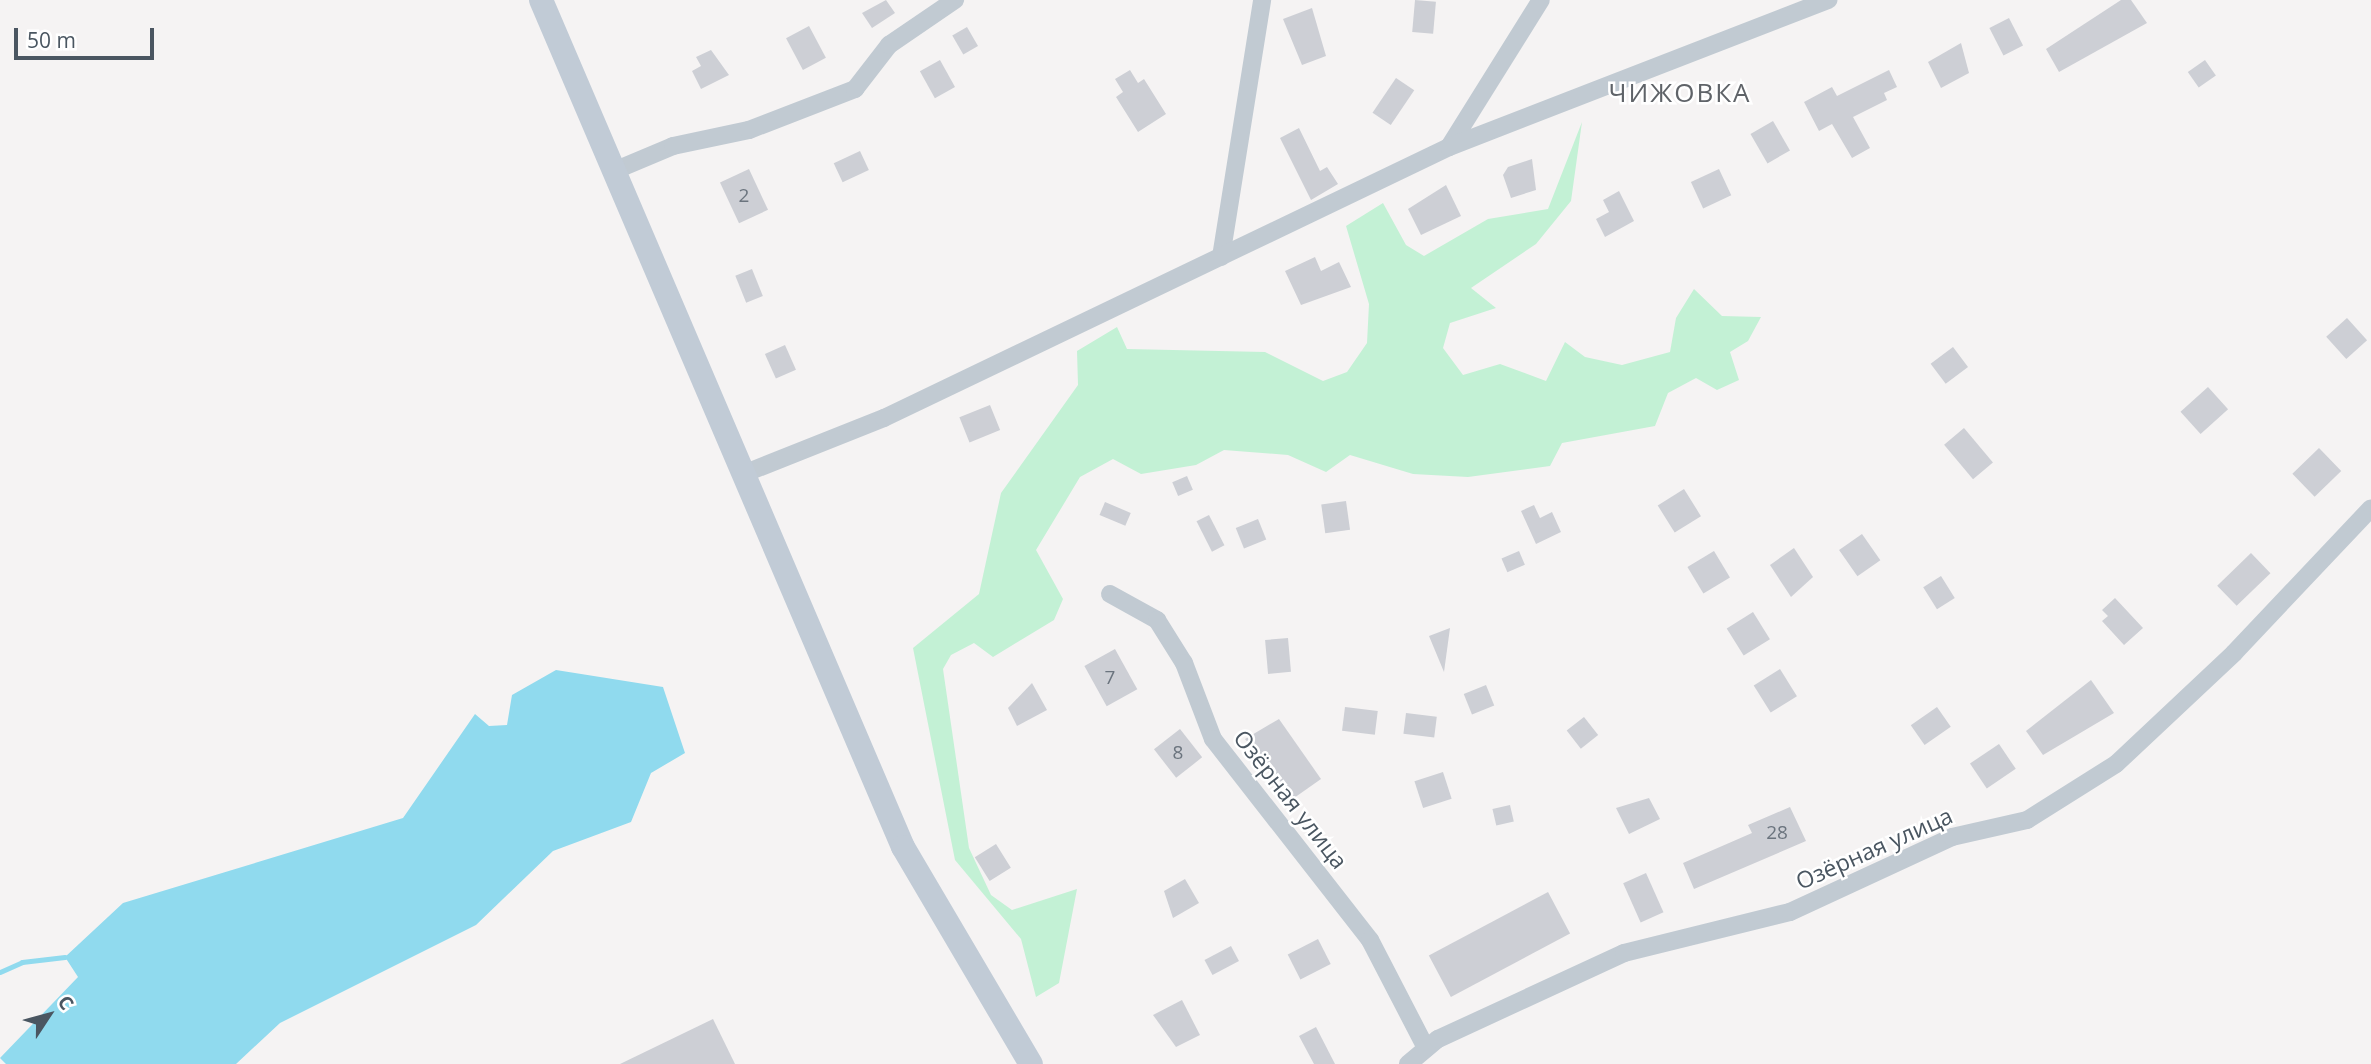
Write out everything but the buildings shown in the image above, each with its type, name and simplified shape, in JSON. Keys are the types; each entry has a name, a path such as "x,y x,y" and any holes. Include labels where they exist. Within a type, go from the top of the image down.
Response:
{"street":[{"path":"541,0 616,170 902,847 1031,1064"},
{"path":"616,170 673,146 749,130 855,89 889,45 955,0"},
{"path":"1221,257 1262,0"},
{"path":"1449,147 1541,0"},
{"path":"743,474 884,418 1449,147 1828,0"},
{"name":"Озёрная улица","path":"1408,1064 1426,1048 1624,953 1790,912 1952,837 2027,820 2116,764 2237,650 2371,508"},
{"name":"Озёрная улица","path":"1110,594 1157,620 1184,663 1213,739 1370,940 1426,1048"}],"green space":[{"path":"1582,122 1571,201 1536,244 1471,288 1496,308 1450,323 1443,348 1463,375 1500,364 1546,381 1565,342 1585,357 1622,365 1670,352 1676,318 1694,289 1722,316 1761,317 1748,341 1730,352 1739,380 1717,390 1696,378 1668,393 1655,426 1562,443 1550,466 1468,477 1413,474 1350,455 1326,472 1288,455 1224,450 1196,465 1141,474 1113,459 1080,477 1036,550 1063,599 1054,620 993,657 974,643 951,655 943,669 969,848 991,895 1012,910 1077,889 1059,983 1036,997 1021,939 955,860 913,648 979,594 1001,493 1078,385 1077,351 1117,327 1127,349 1265,352 1323,381 1347,372 1367,343 1369,304 1346,226 1383,203 1406,245 1424,256 1488,219 1548,209"}],"water":[{"path":"556,670 663,687 685,753 651,773 631,822 553,851 476,925 280,1023 236,1064 6,1064 0,1058 78,977 65,957 123,903 403,818 475,714 489,726 507,725 512,695"}],"waterway":[{"path":"0,972 22,962 65,957"}],"district":[{"name":"ЧИЖОВКА","path":"1680,93"}]}
